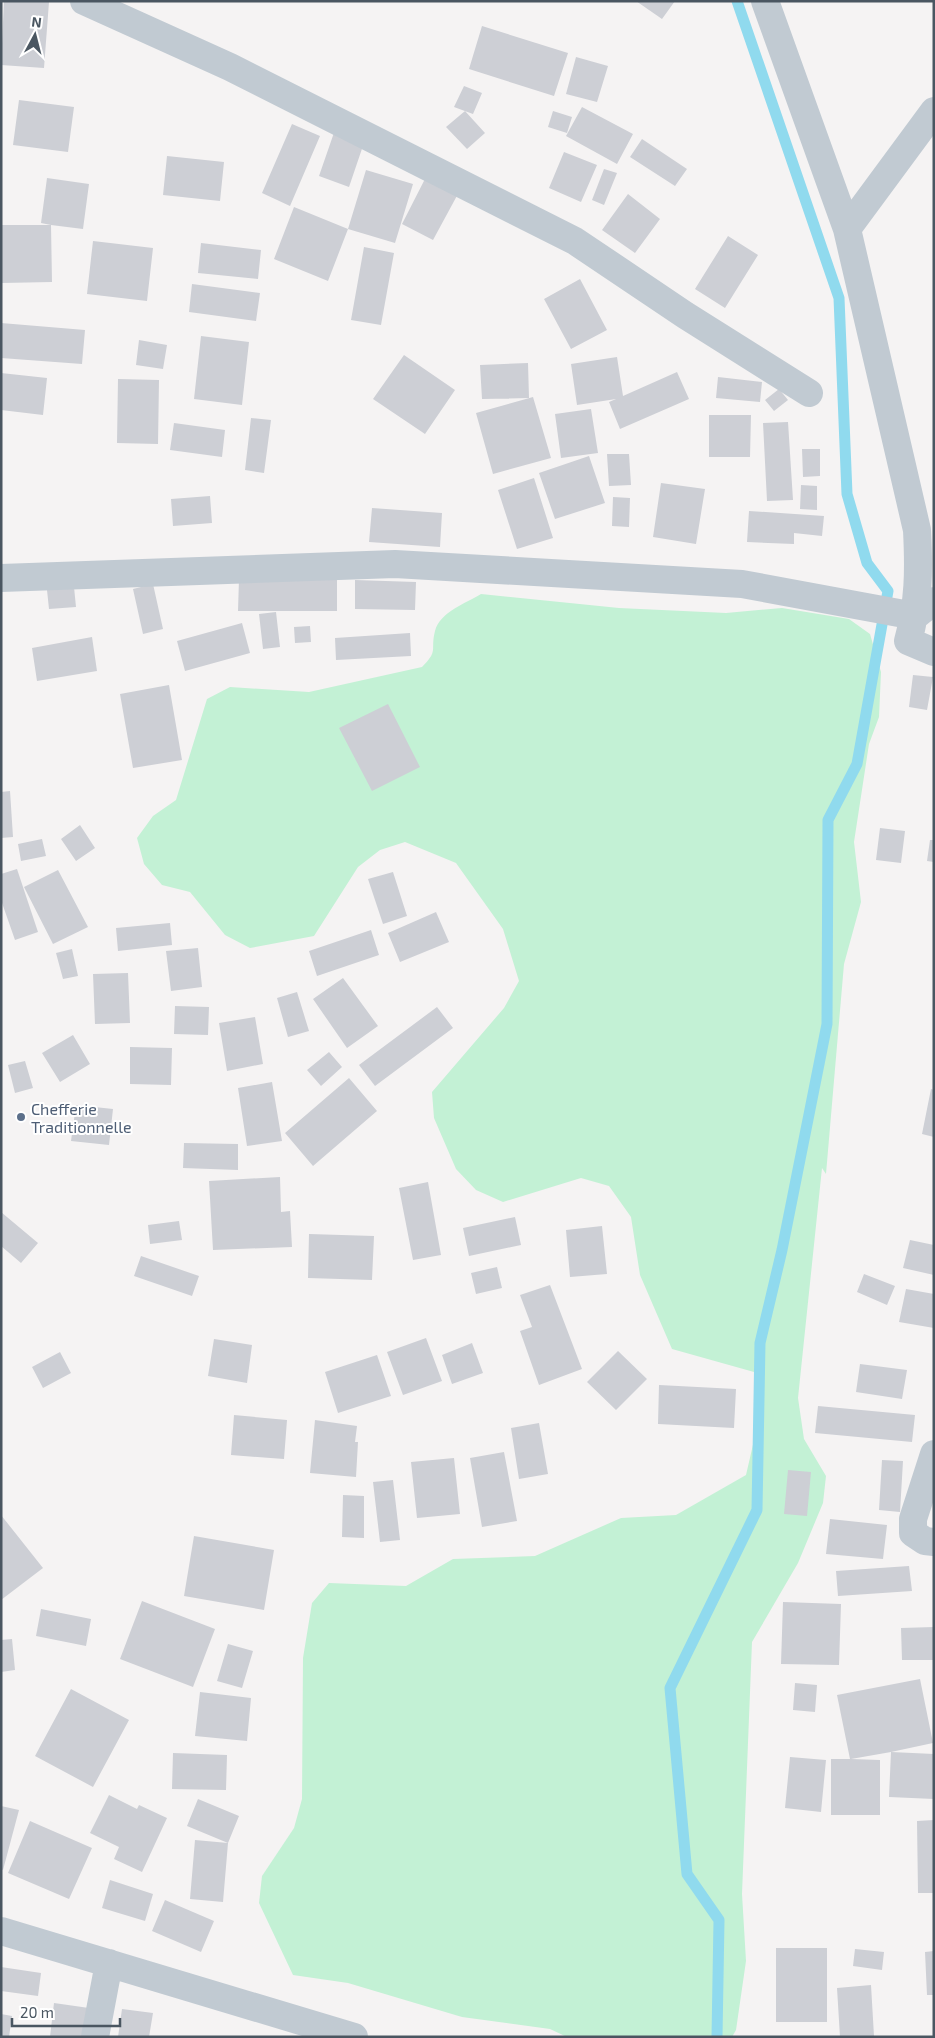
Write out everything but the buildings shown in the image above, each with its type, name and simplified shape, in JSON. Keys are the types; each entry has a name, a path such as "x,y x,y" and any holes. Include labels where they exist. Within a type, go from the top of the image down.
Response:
{"street":[{"path":"84,1 230,67 576,241 685,315 809,394"},
{"path":"764,1 847,229 917,530 924,608 908,641 934,652"},
{"path":"847,229 934,112"},
{"path":"1,578 395,564 742,584 924,608"},
{"path":"934,1454 913,1519 913,1532 925,1541 934,1542"},
{"path":"1,1930 354,2037"},
{"path":"95,2037 109,1963"}],"green space":[{"path":"481,594 619,608 726,613 782,608 849,619 870,634 881,672 879,717 869,744 854,842 861,902 844,964 826,1174 822,1168 798,1398 804,1439 826,1476 823,1503 798,1563 752,1642 742,1894 746,1961 736,2030 732,2037 567,2037 550,2029 462,2017 348,1983 293,1975 259,1903 262,1876 294,1828 302,1799 303,1658 312,1603 329,1583 406,1586 453,1559 535,1556 621,1518 676,1515 746,1475 758,1423 762,1397 754,1372 672,1349 640,1275 631,1217 609,1186 581,1178 503,1202 476,1190 456,1169 434,1118 432,1092 504,1008 519,981 503,929 456,863 405,842 380,850 358,867 314,936 250,948 225,935 190,892 162,885 144,864 137,838 153,816 176,800 207,699 230,687 309,692 422,667 432,653 435,631 442,618"}],"waterway":[{"path":"717,2037 719,1920 687,1874 670,1688 757,1510 760,1343 782,1250 827,1024 828,820 857,764 888,591 867,563 847,494 839,298 737,1"}],"place":[{"name":"Chefferie Traditionnelle","path":"21,1117"}]}
